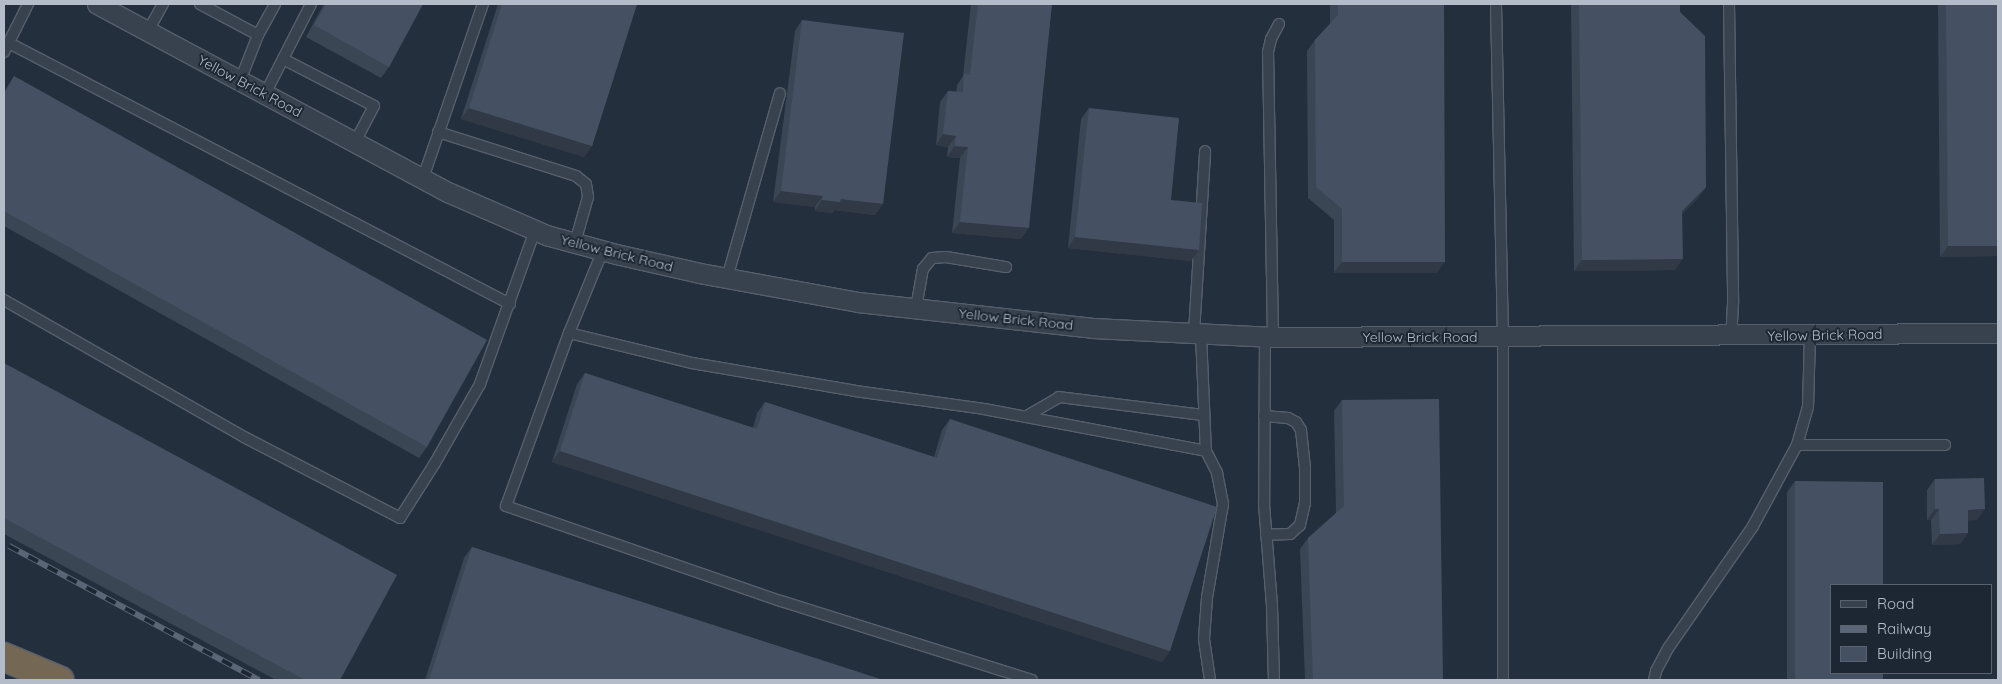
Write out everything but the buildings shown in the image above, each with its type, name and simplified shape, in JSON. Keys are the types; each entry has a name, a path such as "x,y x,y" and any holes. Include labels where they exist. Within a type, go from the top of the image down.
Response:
{"highway":[{"path":"4,657 59,680"}],"street":[{"name":"Yellow Brick Road","path":"99,4 422,178 535,230 603,250 727,278 858,302 1093,328 1269,337 1731,336 1998,333"}],"lane":[{"path":"28,4 6,47 510,304"},
{"path":"148,31 163,4"},
{"path":"200,4 258,35"},
{"path":"240,81 258,35 275,4"},
{"path":"265,94 311,4"},
{"path":"422,178 483,4"},
{"path":"1496,4 1503,337 1503,680"},
{"path":"1729,4 1731,336"},
{"path":"1274,680 1272,606 1266,535 1264,416 1269,337 1268,52 1271,39 1278,24"},
{"path":"283,59 374,106 355,142"},
{"path":"727,278 780,93"},
{"path":"438,132 576,176 586,184 588,197 576,243"},
{"path":"1205,151 1198,333 1206,451 1218,473 1223,504 1207,598 1204,640 1210,680"},
{"path":"4,300 244,436 400,518 435,463 480,384 535,230"},
{"path":"603,250 569,333 506,506 781,601 1032,680"},
{"path":"916,308 923,269 932,258 946,257 1006,267"},
{"path":"569,333 692,363 1024,417 1206,451"},
{"path":"1654,680 1656,671 1669,647 1753,526 1797,445 1808,408 1810,335"},
{"path":"1024,417 1059,397 1204,415"},
{"path":"1264,416 1288,418 1296,422 1301,430 1305,469 1305,503 1300,525 1290,534 1266,535"},
{"path":"1797,445 1945,446"}],"railway":[{"path":"9,546 259,680"}]}
